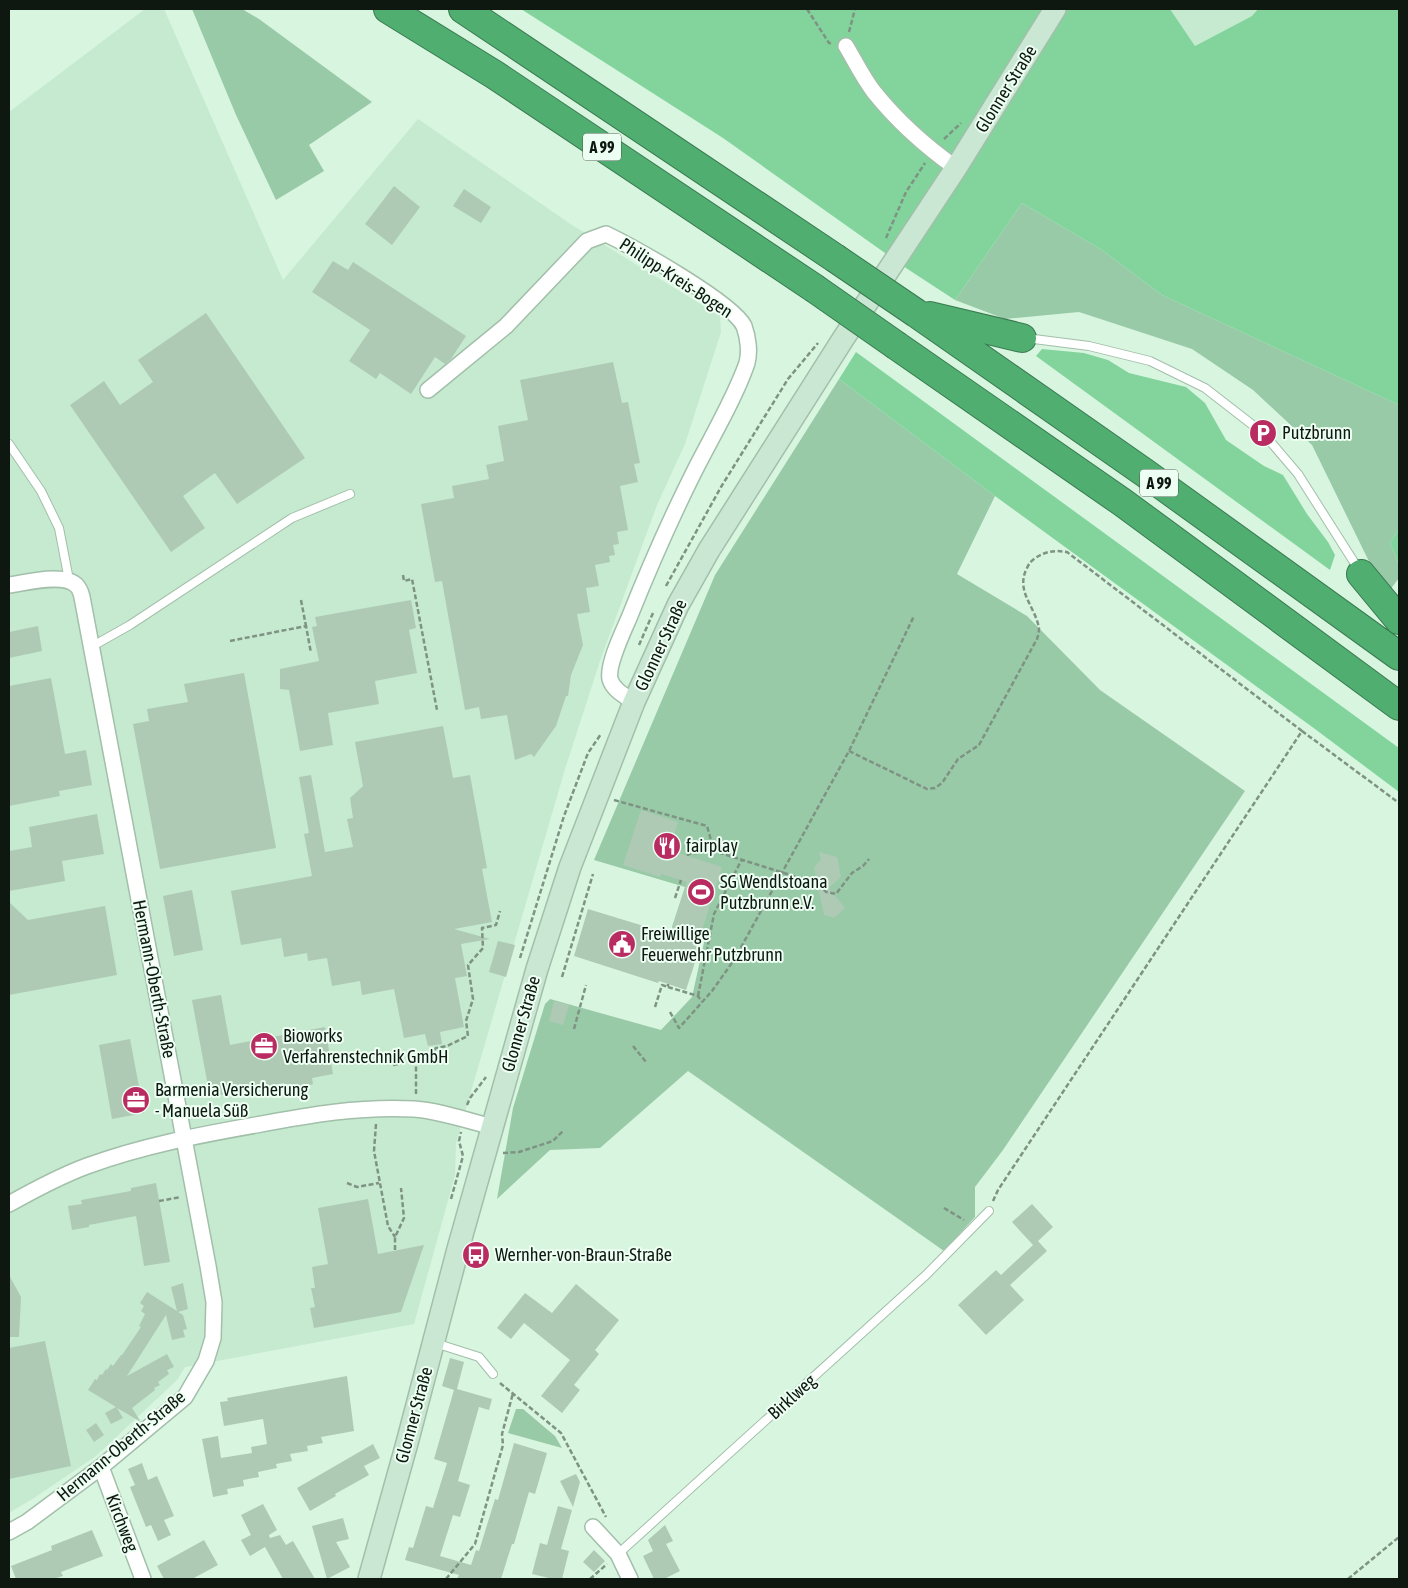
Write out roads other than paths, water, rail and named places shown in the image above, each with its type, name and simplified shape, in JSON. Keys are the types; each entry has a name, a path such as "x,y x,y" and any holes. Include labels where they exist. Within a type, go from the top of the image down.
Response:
{"highway":[{"name":"A 99","path":"388,9 495,75 814,288 1122,502 1399,706"},
{"name":"A 99","path":"464,9 916,312 1145,473 1399,656"},
{"path":"916,312 1022,338"},
{"path":"1361,574 1399,620"}],"street":[{"name":"Glonner Straße","path":"369,1579 537,969 567,877 634,702 678,605 742,496 843,338 956,168 1055,9"},
{"path":"846,46 873,91 905,127 956,168"},
{"name":"Philipp-Kreis-Bogen","path":"428,390 506,326 587,241 606,234 635,248 728,308 743,324 748,342 747,362 666,529 610,670 610,680 615,688 634,702"},
{"path":"9,585 55,578 69,580"},
{"name":"Hermann-Oberth-Straße","path":"9,1532 28,1522 101,1467 184,1397 206,1361 213,1338 214,1302 82,597 77,586 69,580"},
{"path":"9,1204 34,1190 112,1157 184,1138 320,1113 349,1109 416,1109 492,1127"},
{"name":"Kirchweg","path":"101,1467 143,1579"},
{"path":"593,1527 618,1554 630,1579"}],"lane":[{"path":"1022,338 1089,346 1150,361 1205,388 1263,433 1298,474 1361,574"},
{"path":"9,444 41,491 59,528 69,580"},
{"path":"91,647 130,625 292,518 350,494"},
{"name":"Birklweg","path":"618,1554 926,1275 989,1211"},
{"path":"433,1343 479,1357 493,1374"}],"place":[{"name":"Putzbrunn","path":"1263,433"},
{"name":"fairplay","path":"667,846"},
{"name":"SG Wendlstoana Putzbrunn e.V.","path":"701,892"},
{"name":"Freiwillige Feuerwehr Putzbrunn","path":"622,944"},
{"name":"Bioworks Verfahrenstechnik GmbH","path":"264,1046"},
{"name":"Barmenia Versicherung - Manuela Süß","path":"136,1100"},
{"name":"Wernher-von-Braun-Straße","path":"476,1255"}]}
